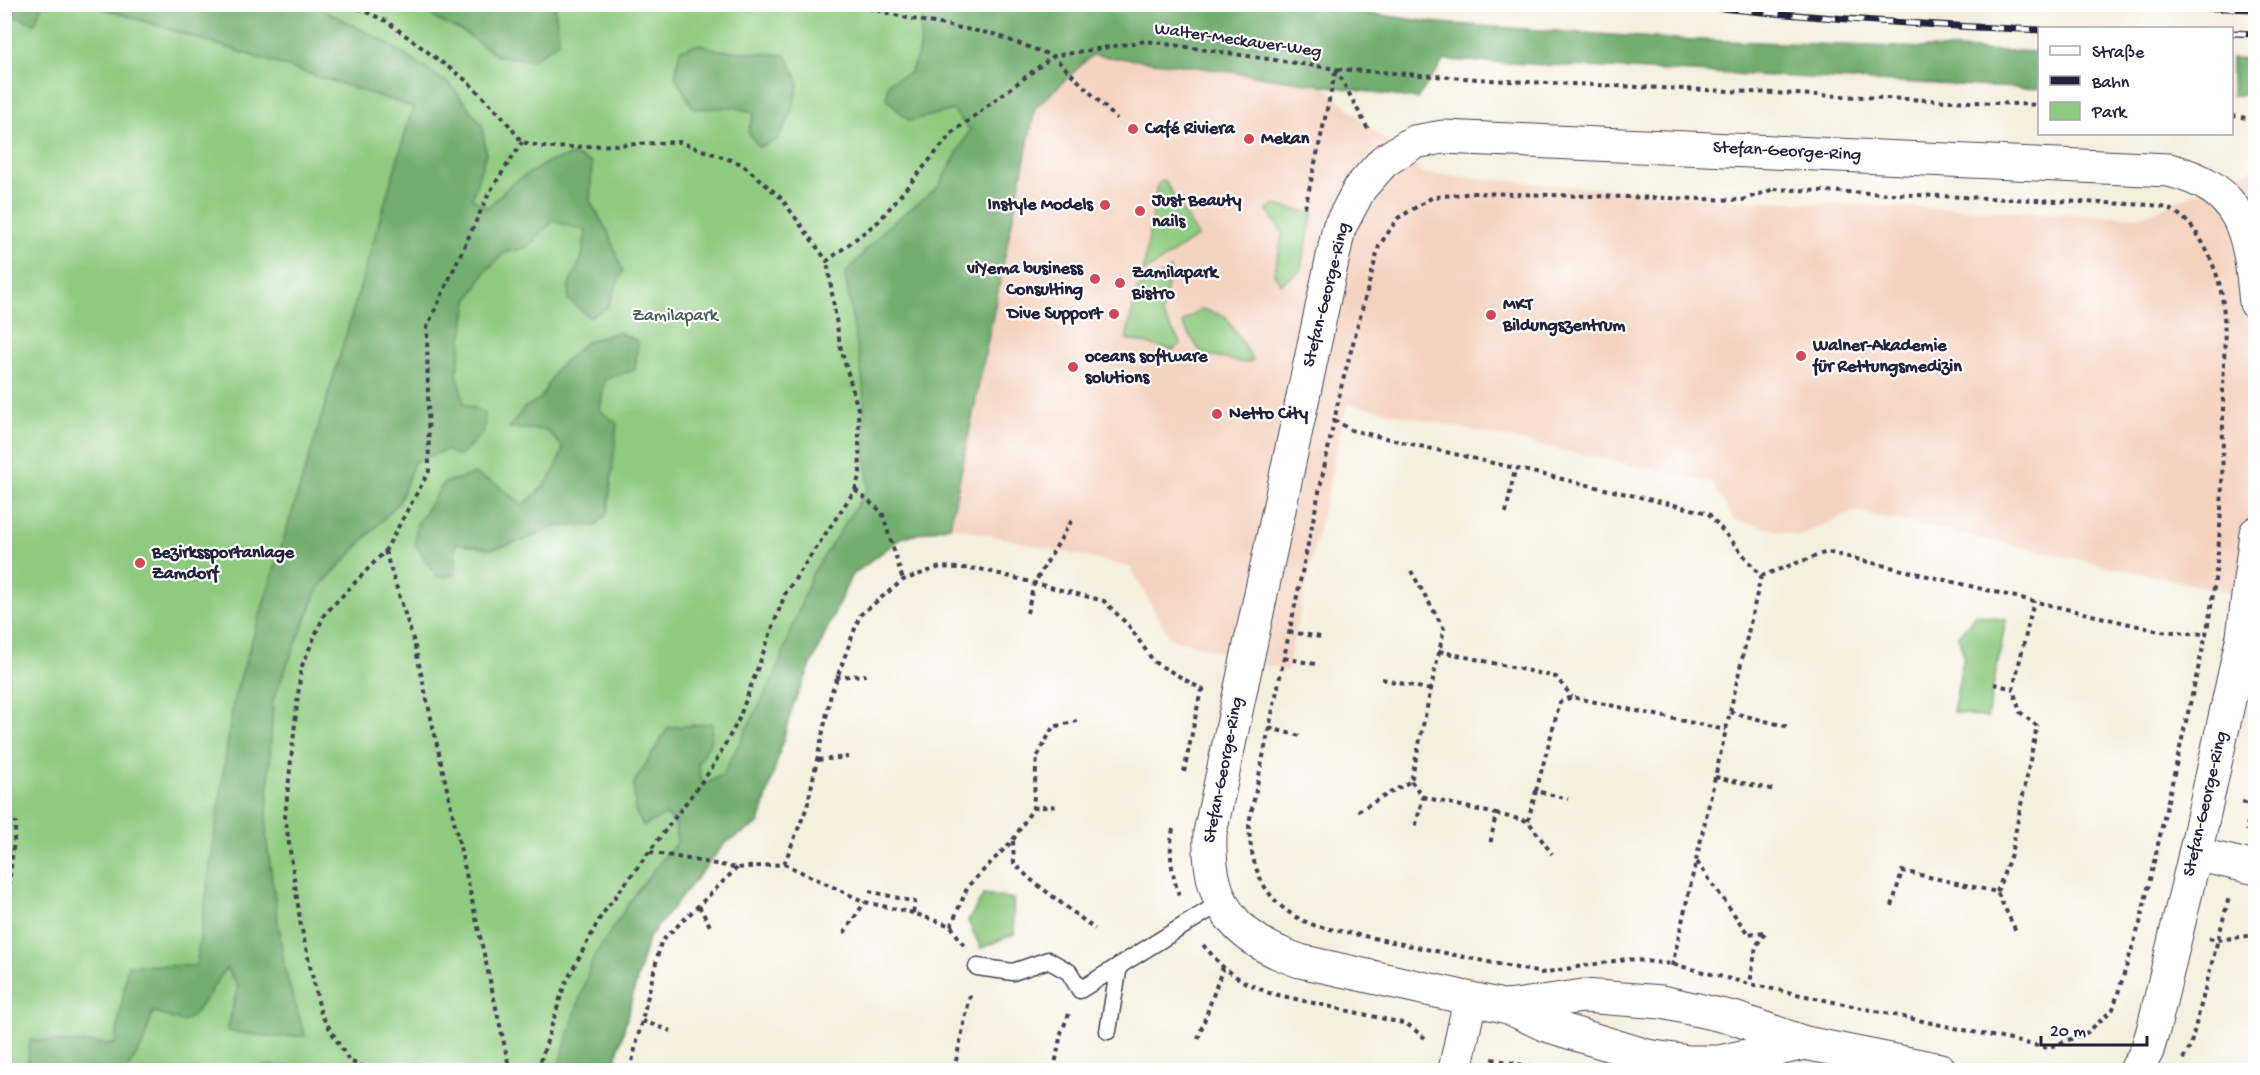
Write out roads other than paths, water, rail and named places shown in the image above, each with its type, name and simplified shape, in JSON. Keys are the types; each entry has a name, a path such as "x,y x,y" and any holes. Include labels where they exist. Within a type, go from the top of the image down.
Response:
{"street":[{"name":"Stefan-George-Ring","path":"1805,1043 1719,1062 1689,1062 1647,1056 1546,1025 1508,1007 1300,961 1276,953 1239,927 1220,903 1209,856 1210,833 1339,228 1360,188 1384,161 1414,142 1443,137 2169,170 2187,174 2206,183 2224,196 2237,214 2245,233 2252,263 2256,303"},
{"name":"Stefan-George-Ring","path":"2136,1071 2147,1051 2154,1027 2195,854 2243,636 2256,533"},
{"path":"2195,854 2256,868"},
{"name":"Stefan-George-Ring","path":"1508,1007 1583,996 1662,1002 1734,1018 1805,1043 1940,1071"},
{"path":"1455,1071 1470,1000"}],"lane":[{"path":"977,967 1013,972 1048,960 1069,972 1080,990 1220,903"},
{"path":"1108,1031 1119,966"}],"railway":[{"path":"1682,4 1861,20 2038,30"},
{"path":"2082,4 2256,9"},
{"path":"2233,33 2256,34"}],"place":[{"name":"Café Riviera","path":"1133,129"},
{"name":"Mekan","path":"1249,139"},
{"name":"Instyle Models","path":"1105,205"},
{"name":"Just Beauty nails","path":"1140,211"},
{"name":"viYema business Consulting","path":"1095,279"},
{"name":"Zamilapark Bistro","path":"1120,283"},
{"name":"Dive Support","path":"1114,314"},
{"name":"MKT Bildungszentrum","path":"1491,315"},
{"name":"Walner-Akademie für Rettungsmedizin","path":"1801,356"},
{"name":"oceans software solutions","path":"1073,367"},
{"name":"Netto City","path":"1217,414"},
{"name":"Bezirkssportanlage Zamdorf","path":"140,563"}],"park label":[{"name":"Zamilapark","path":"675,316"}]}
